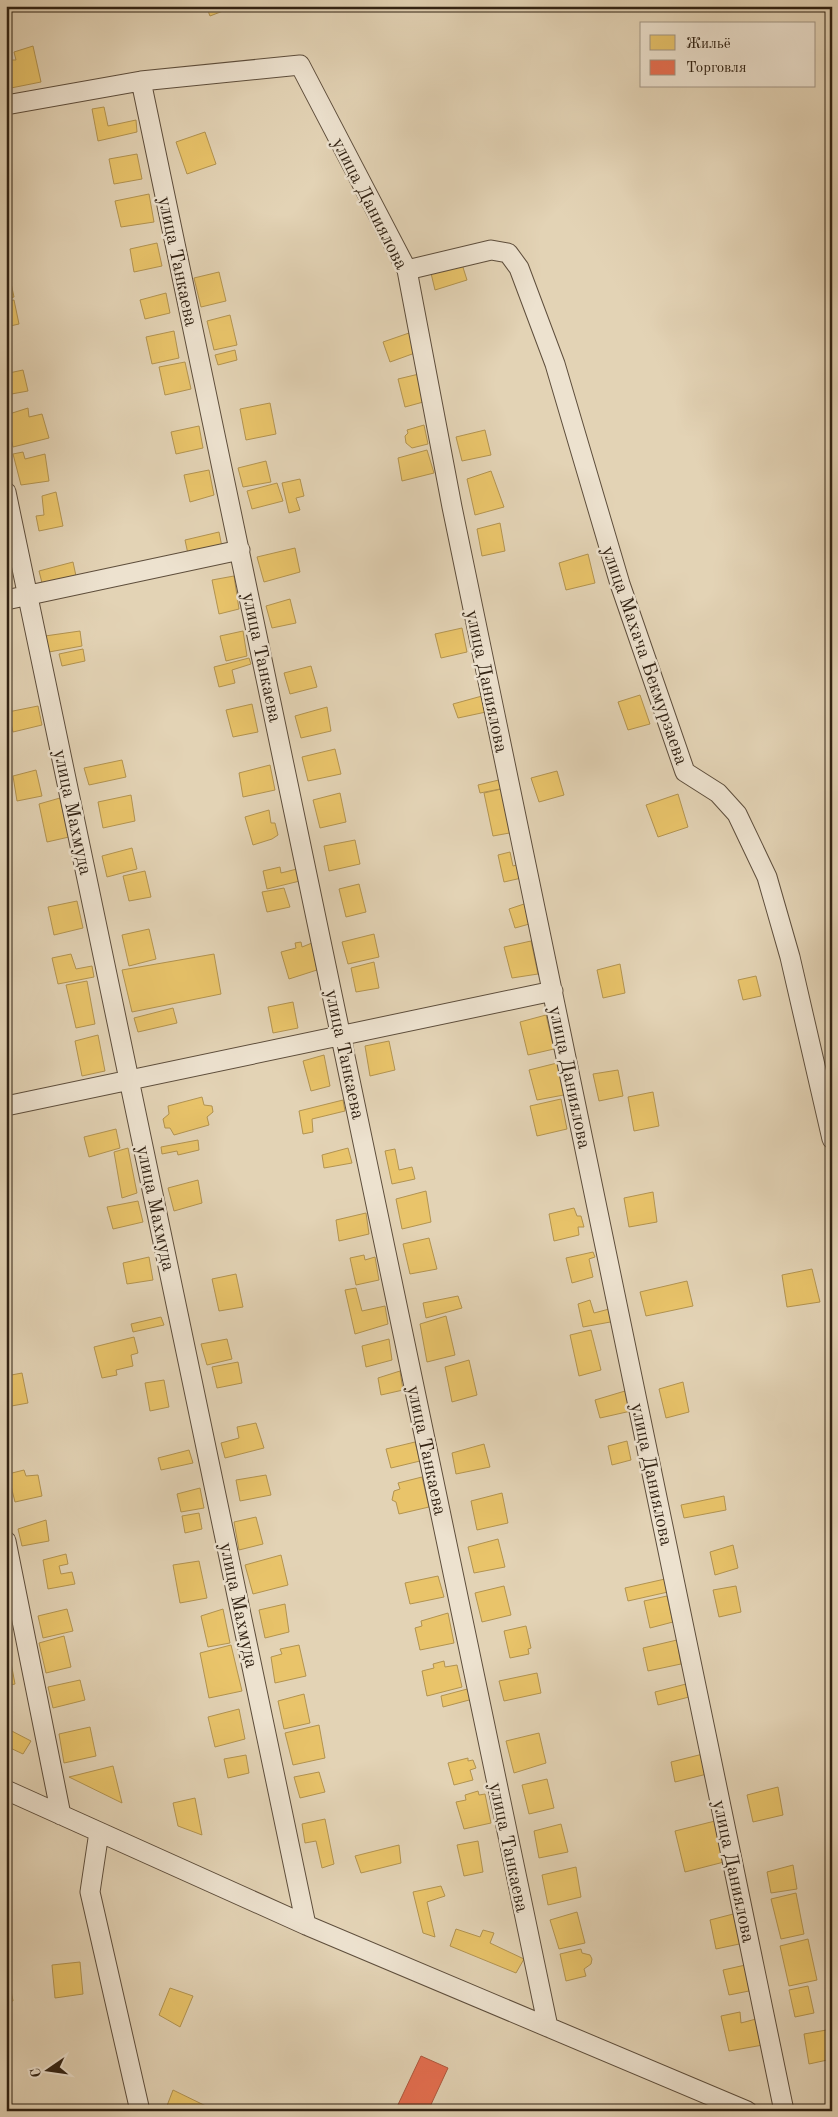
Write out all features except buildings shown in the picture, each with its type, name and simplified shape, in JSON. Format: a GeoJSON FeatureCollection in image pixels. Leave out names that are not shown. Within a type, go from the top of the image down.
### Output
{"type":"FeatureCollection","features":[{"type":"Feature","properties":{"kind":"street","name":"улица Даниялова"},"geometry":{"type":"LineString","coordinates":[[142,80],[300,65],[407,270],[452,507],[784,2111]]}},
{"type":"Feature","properties":{"kind":"street"},"geometry":{"type":"LineString","coordinates":[[6,104],[142,80]]}},
{"type":"Feature","properties":{"kind":"street","name":"улица Танкаева"},"geometry":{"type":"LineString","coordinates":[[142,80],[548,2027]]}},
{"type":"Feature","properties":{"kind":"street","name":"улица Махача Бекмурзаева"},"geometry":{"type":"LineString","coordinates":[[407,270],[491,250],[508,253],[519,268],[555,364],[620,584],[685,772],[718,793],[737,814],[767,877],[790,957],[832,1139]]}},
{"type":"Feature","properties":{"kind":"street","name":"улица Махмуда"},"geometry":{"type":"LineString","coordinates":[[6,492],[306,1925]]}},
{"type":"Feature","properties":{"kind":"street"},"geometry":{"type":"LineString","coordinates":[[6,600],[240,550]]}},
{"type":"Feature","properties":{"kind":"street"},"geometry":{"type":"LineString","coordinates":[[6,1106],[553,991]]}},
{"type":"Feature","properties":{"kind":"street"},"geometry":{"type":"LineString","coordinates":[[6,1541],[61,1815]]}},
{"type":"Feature","properties":{"kind":"street"},"geometry":{"type":"LineString","coordinates":[[6,1790],[306,1925],[747,2111]]}},
{"type":"Feature","properties":{"kind":"street"},"geometry":{"type":"LineString","coordinates":[[99,1832],[90,1892],[140,2111]]}}]}
